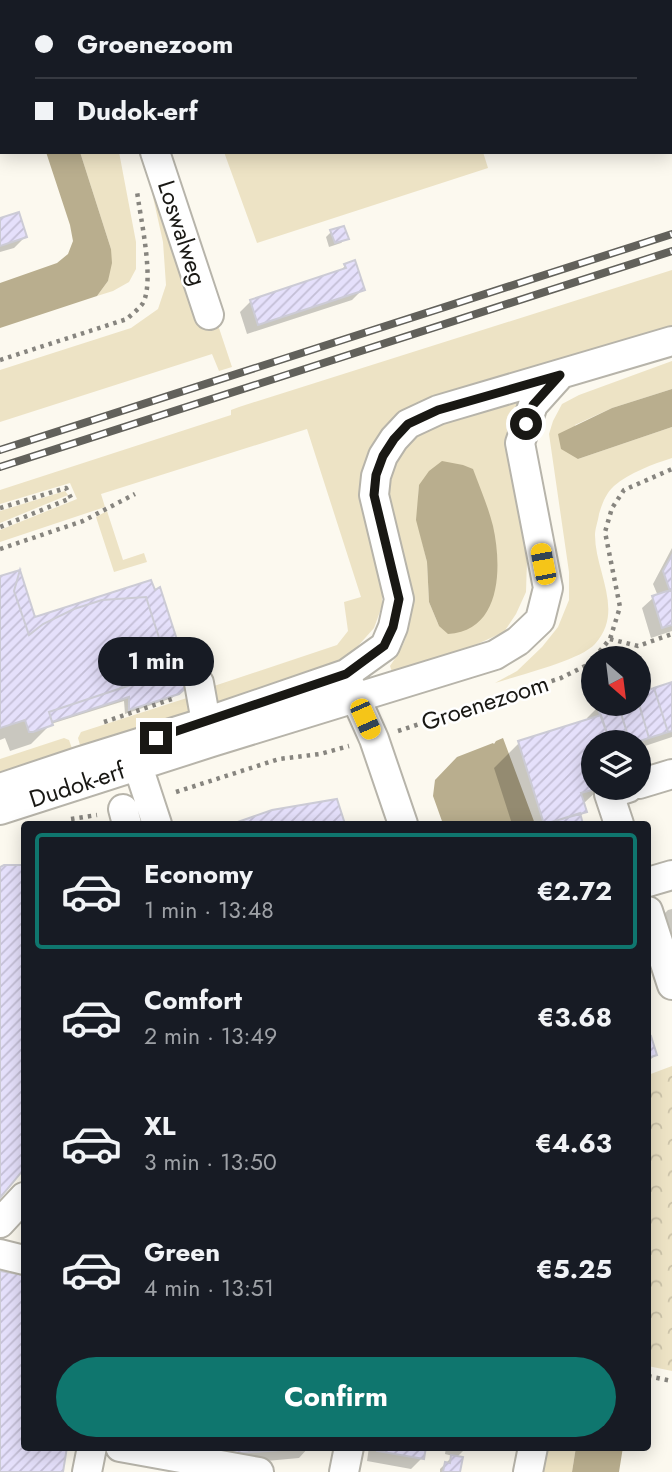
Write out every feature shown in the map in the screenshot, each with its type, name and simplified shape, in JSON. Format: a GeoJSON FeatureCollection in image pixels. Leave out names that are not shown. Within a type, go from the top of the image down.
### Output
{"type":"FeatureCollection","features":[{"type":"Feature","properties":{"kind":"street","name":"Loswalweg"},"geometry":{"type":"LineString","coordinates":[[156,154],[209,315]]}},
{"type":"Feature","properties":{"kind":"street"},"geometry":{"type":"LineString","coordinates":[[402,821],[374,739],[351,686],[384,646],[393,627],[399,599],[374,495],[376,475],[383,456],[408,424],[438,410],[672,341]]}},
{"type":"Feature","properties":{"kind":"street","name":"Groenezoom"},"geometry":{"type":"LineString","coordinates":[[351,686],[495,655],[518,641],[540,620],[548,588],[520,443],[533,405],[560,375]]}},
{"type":"Feature","properties":{"kind":"street"},"geometry":{"type":"LineString","coordinates":[[199,683],[206,722]]}},
{"type":"Feature","properties":{"kind":"street","name":"Dudok-erf"},"geometry":{"type":"LineString","coordinates":[[0,810],[206,722],[351,686]]}},
{"type":"Feature","properties":{"kind":"street","name":"Dudok-erf"},"geometry":{"type":"LineString","coordinates":[[0,788],[134,755],[351,686]]}},
{"type":"Feature","properties":{"kind":"street"},"geometry":{"type":"LineString","coordinates":[[134,755],[154,812]]}},
{"type":"Feature","properties":{"kind":"street"},"geometry":{"type":"LineString","coordinates":[[651,780],[672,774]]}},
{"type":"Feature","properties":{"kind":"street"},"geometry":{"type":"LineString","coordinates":[[611,800],[618,821]]}},
{"type":"Feature","properties":{"kind":"street"},"geometry":{"type":"LineString","coordinates":[[651,881],[672,875]]}},
{"type":"Feature","properties":{"kind":"street"},"geometry":{"type":"LineString","coordinates":[[651,920],[672,985]]}},
{"type":"Feature","properties":{"kind":"street"},"geometry":{"type":"LineString","coordinates":[[0,1223],[21,1200]]}},
{"type":"Feature","properties":{"kind":"street"},"geometry":{"type":"LineString","coordinates":[[0,1254],[21,1259]]}},
{"type":"Feature","properties":{"kind":"street"},"geometry":{"type":"LineString","coordinates":[[87,1472],[91,1451]]}},
{"type":"Feature","properties":{"kind":"street"},"geometry":{"type":"LineString","coordinates":[[142,1451],[259,1472]]}},
{"type":"Feature","properties":{"kind":"street"},"geometry":{"type":"LineString","coordinates":[[344,1472],[348,1451]]}},
{"type":"Feature","properties":{"kind":"street"},"geometry":{"type":"LineString","coordinates":[[528,1472],[532,1451]]}},
{"type":"Feature","properties":{"kind":"path"},"geometry":{"type":"LineString","coordinates":[[0,360],[127,319],[142,303],[148,285],[136,191]]}},
{"type":"Feature","properties":{"kind":"path","name":"Groenezoom"},"geometry":{"type":"LineString","coordinates":[[604,646],[610,639],[620,607],[605,532],[612,508],[624,490],[672,469]]}},
{"type":"Feature","properties":{"kind":"path"},"geometry":{"type":"LineString","coordinates":[[0,508],[66,488],[71,498],[0,527]]}},
{"type":"Feature","properties":{"kind":"path"},"geometry":{"type":"LineString","coordinates":[[0,549],[83,521],[135,494]]}},
{"type":"Feature","properties":{"kind":"path"},"geometry":{"type":"LineString","coordinates":[[610,639],[638,646],[672,634]]}},
{"type":"Feature","properties":{"kind":"path","name":"Groenezoom"},"geometry":{"type":"LineString","coordinates":[[374,739],[561,678],[581,668]]}},
{"type":"Feature","properties":{"kind":"path","name":"Dudok-erf"},"geometry":{"type":"LineString","coordinates":[[154,812],[279,759],[320,754],[374,739]]}},
{"type":"Feature","properties":{"kind":"path","name":"Dudok-erf"},"geometry":{"type":"LineString","coordinates":[[66,819],[99,815],[125,817]]}},
{"type":"Feature","properties":{"kind":"path"},"geometry":{"type":"LineString","coordinates":[[651,1377],[672,1381]]}},
{"type":"Feature","properties":{"kind":"green space"},"geometry":{"type":"Polygon","coordinates":[[[81,154],[119,154],[136,242],[136,269],[129,282],[97,296],[108,281],[111,249],[81,154]]]}},
{"type":"Feature","properties":{"kind":"green space"},"geometry":{"type":"Polygon","coordinates":[[[143,154],[215,316],[232,367],[219,371],[212,354],[0,422],[0,370],[131,328],[158,309],[166,285],[163,242],[143,154]]]}},
{"type":"Feature","properties":{"kind":"green space"},"geometry":{"type":"Polygon","coordinates":[[[225,154],[484,154],[488,168],[257,243],[225,154]]]}},
{"type":"Feature","properties":{"kind":"green space"},"geometry":{"type":"Polygon","coordinates":[[[672,270],[672,327],[490,385],[365,468],[359,498],[382,582],[382,606],[374,628],[350,655],[308,678],[215,705],[212,689],[214,686],[337,645],[348,631],[344,602],[361,597],[307,429],[101,494],[105,507],[0,542],[0,530],[77,499],[70,483],[0,504],[0,490],[231,415],[231,410],[239,407],[672,270]]]}},
{"type":"Feature","properties":{"kind":"green space"},"geometry":{"type":"Polygon","coordinates":[[[672,361],[672,389],[612,408],[575,425],[578,459],[672,427],[672,458],[620,481],[609,492],[600,510],[595,535],[596,549],[606,591],[608,618],[604,631],[595,644],[581,646],[581,653],[548,667],[495,683],[517,671],[542,647],[558,627],[569,600],[569,572],[549,434],[562,404],[579,395],[672,361]]]}},
{"type":"Feature","properties":{"kind":"green space"},"geometry":{"type":"Polygon","coordinates":[[[527,394],[523,509],[527,560],[526,592],[504,632],[393,675],[390,666],[403,644],[408,620],[388,508],[389,488],[402,452],[422,432],[456,416],[527,394]],[[419,485],[417,520],[427,562],[429,602],[439,626],[419,485]]]}},
{"type":"Feature","properties":{"kind":"green space"},"geometry":{"type":"Polygon","coordinates":[[[65,491],[68,495],[0,523],[0,511],[65,491]]]}},
{"type":"Feature","properties":{"kind":"green space"},"geometry":{"type":"Polygon","coordinates":[[[107,511],[123,560],[144,553],[147,562],[114,572],[96,517],[107,511]]]}},
{"type":"Feature","properties":{"kind":"green space"},"geometry":{"type":"Polygon","coordinates":[[[190,697],[194,708],[186,718],[82,752],[78,738],[81,732],[190,697]]]}},
{"type":"Feature","properties":{"kind":"green space"},"geometry":{"type":"Polygon","coordinates":[[[64,738],[69,740],[74,754],[0,779],[0,759],[64,738]]]}},
{"type":"Feature","properties":{"kind":"green space"},"geometry":{"type":"Polygon","coordinates":[[[672,1066],[672,1371],[651,1367],[651,1074],[672,1066]]]}},
{"type":"Feature","properties":{"kind":"green space"},"geometry":{"type":"Polygon","coordinates":[[[542,1451],[575,1451],[572,1472],[539,1472],[542,1451]]]}},
{"type":"Feature","properties":{"kind":"shaded area"},"geometry":{"type":"Polygon","coordinates":[[[47,154],[81,154],[111,249],[112,263],[108,281],[97,296],[0,328],[0,283],[57,263],[68,254],[73,241],[47,154]]]}},
{"type":"Feature","properties":{"kind":"shaded area"},"geometry":{"type":"Polygon","coordinates":[[[672,389],[672,427],[578,459],[561,449],[558,434],[612,408],[672,389]]]}},
{"type":"Feature","properties":{"kind":"shaded area"},"geometry":{"type":"Polygon","coordinates":[[[442,461],[473,469],[493,526],[497,559],[494,594],[488,609],[479,621],[466,630],[448,634],[439,626],[429,602],[427,562],[416,520],[419,485],[429,471],[442,461]]]}},
{"type":"Feature","properties":{"kind":"shaded area"},"geometry":{"type":"Polygon","coordinates":[[[503,738],[534,821],[442,821],[433,796],[435,780],[457,757],[503,738]]]}},
{"type":"Feature","properties":{"kind":"shaded area"},"geometry":{"type":"Polygon","coordinates":[[[575,1451],[622,1451],[619,1472],[572,1472],[575,1451]]]}},
{"type":"Feature","properties":{"kind":"building"},"geometry":{"type":"Polygon","coordinates":[[[19,212],[27,237],[0,246],[0,218],[19,212]]]}},
{"type":"Feature","properties":{"kind":"building"},"geometry":{"type":"Polygon","coordinates":[[[344,226],[349,239],[335,243],[330,230],[344,226]]]}},
{"type":"Feature","properties":{"kind":"building"},"geometry":{"type":"Polygon","coordinates":[[[355,260],[365,290],[258,325],[250,300],[346,268],[344,264],[355,260]]]}},
{"type":"Feature","properties":{"kind":"building"},"geometry":{"type":"Polygon","coordinates":[[[672,555],[672,591],[670,591],[663,571],[672,555]]]}},
{"type":"Feature","properties":{"kind":"building"},"geometry":{"type":"Polygon","coordinates":[[[20,570],[14,591],[29,635],[43,624],[74,609],[102,600],[146,597],[170,672],[49,712],[53,725],[33,732],[29,732],[25,720],[0,728],[0,576],[20,570]]]}},
{"type":"Feature","properties":{"kind":"building"},"geometry":{"type":"Polygon","coordinates":[[[20,570],[35,617],[151,580],[155,590],[160,587],[189,677],[186,688],[179,694],[129,710],[129,697],[52,722],[49,712],[170,672],[146,597],[102,600],[74,609],[43,624],[29,635],[14,591],[20,570]]]}},
{"type":"Feature","properties":{"kind":"building"},"geometry":{"type":"Polygon","coordinates":[[[670,590],[672,625],[662,628],[652,596],[670,590]]]}},
{"type":"Feature","properties":{"kind":"building"},"geometry":{"type":"Polygon","coordinates":[[[672,682],[672,731],[668,732],[654,688],[672,682]]]}},
{"type":"Feature","properties":{"kind":"building"},"geometry":{"type":"Polygon","coordinates":[[[654,688],[668,732],[651,737],[651,730],[647,730],[643,716],[651,716],[651,689],[654,688]]]}},
{"type":"Feature","properties":{"kind":"building"},"geometry":{"type":"Polygon","coordinates":[[[601,716],[622,716],[626,730],[606,730],[601,716]]]}},
{"type":"Feature","properties":{"kind":"building"},"geometry":{"type":"Polygon","coordinates":[[[601,716],[606,730],[581,730],[581,800],[587,812],[555,821],[543,821],[518,741],[601,716]]]}},
{"type":"Feature","properties":{"kind":"building"},"geometry":{"type":"Polygon","coordinates":[[[622,716],[643,716],[647,730],[626,730],[622,716]]]}},
{"type":"Feature","properties":{"kind":"building"},"geometry":{"type":"Polygon","coordinates":[[[337,799],[344,821],[241,821],[272,810],[337,799]]]}},
{"type":"Feature","properties":{"kind":"building"},"geometry":{"type":"Polygon","coordinates":[[[580,813],[582,821],[555,821],[580,813]]]}},
{"type":"Feature","properties":{"kind":"building"},"geometry":{"type":"Polygon","coordinates":[[[21,865],[21,1173],[0,1198],[0,867],[21,865]]]}},
{"type":"Feature","properties":{"kind":"building"},"geometry":{"type":"Polygon","coordinates":[[[651,1036],[657,1055],[651,1057],[651,1036]]]}},
{"type":"Feature","properties":{"kind":"building"},"geometry":{"type":"Polygon","coordinates":[[[0,1271],[21,1274],[21,1451],[66,1451],[63,1472],[0,1472],[0,1271]]]}},
{"type":"Feature","properties":{"kind":"building"},"geometry":{"type":"Polygon","coordinates":[[[227,1451],[266,1451],[239,1453],[227,1451]]]}},
{"type":"Feature","properties":{"kind":"building"},"geometry":{"type":"Polygon","coordinates":[[[377,1451],[425,1451],[424,1459],[377,1451]]]}},
{"type":"Feature","properties":{"kind":"building"},"geometry":{"type":"Polygon","coordinates":[[[451,1455],[463,1457],[460,1472],[443,1472],[445,1462],[450,1463],[451,1455]]]}},
{"type":"Feature","properties":{"kind":"railway"},"geometry":{"type":"LineString","coordinates":[[0,450],[672,234]]}},
{"type":"Feature","properties":{"kind":"railway"},"geometry":{"type":"LineString","coordinates":[[0,467],[672,251]]}},
{"type":"Feature","properties":{"kind":"route"},"geometry":{"type":"LineString","coordinates":[[156,738],[346,674],[384,646],[393,627],[399,599],[374,495],[376,475],[383,456],[408,424],[438,410],[560,375],[533,405],[526,424]]}}]}
